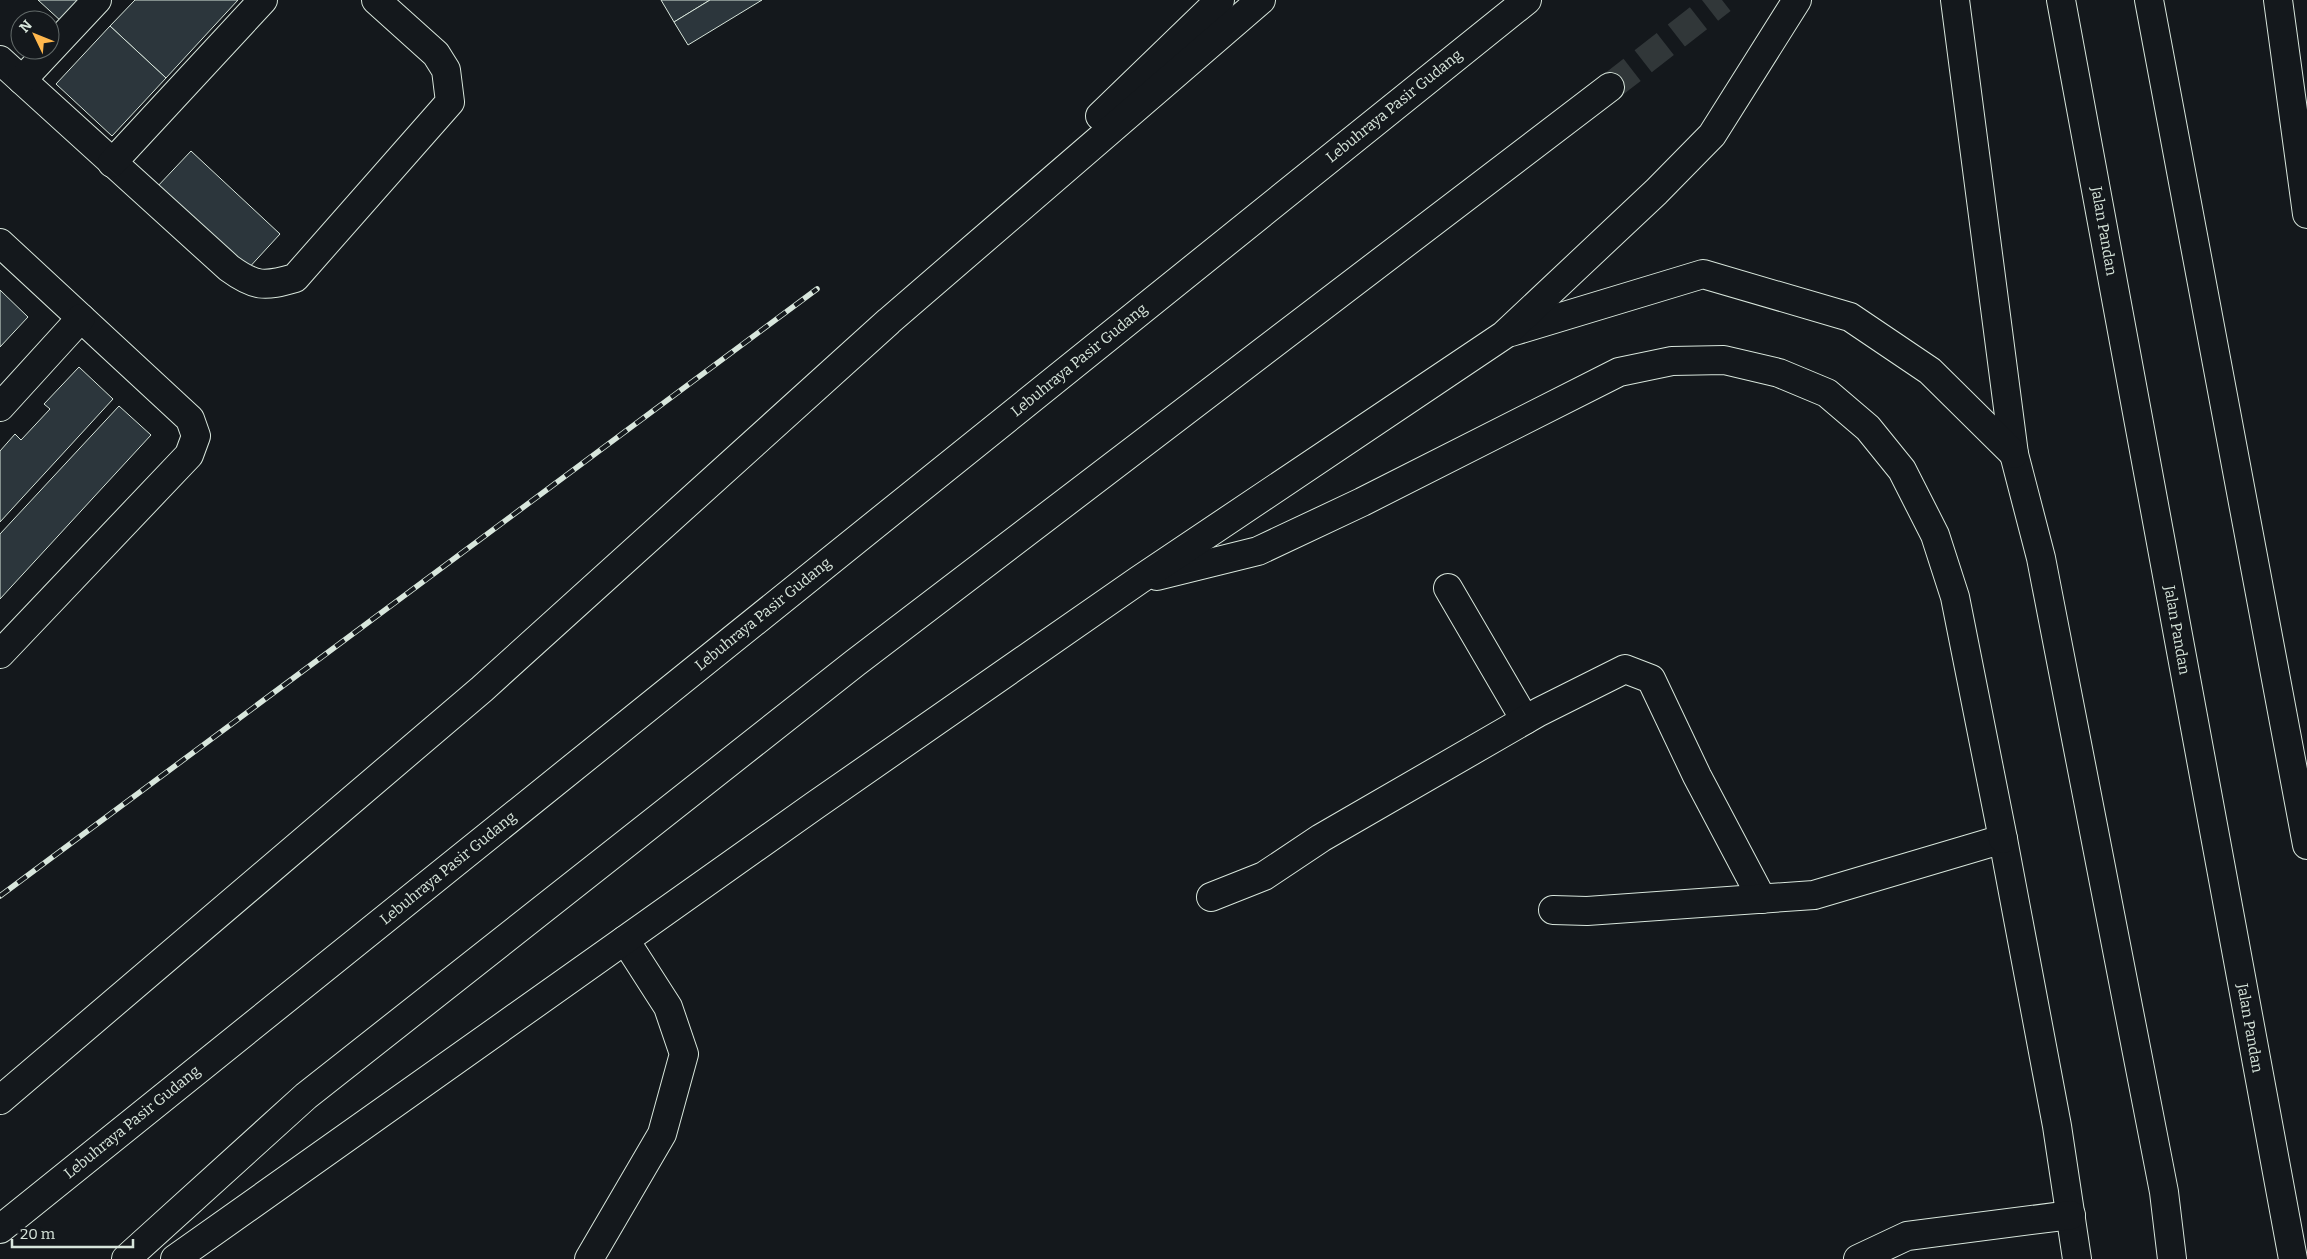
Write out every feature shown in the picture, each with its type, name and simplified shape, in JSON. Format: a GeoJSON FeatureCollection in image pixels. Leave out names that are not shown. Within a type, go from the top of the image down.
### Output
{"type":"FeatureCollection","features":[{"type":"Feature","properties":{"kind":"main road"},"geometry":{"type":"LineString","coordinates":[[22,80],[98,0]]}},
{"type":"Feature","properties":{"kind":"main road"},"geometry":{"type":"LineString","coordinates":[[112,163],[263,0]]}},
{"type":"Feature","properties":{"kind":"main road"},"geometry":{"type":"LineString","coordinates":[[0,60],[229,268],[248,282],[273,284],[294,278],[450,102],[446,70],[436,54],[376,0]]}},
{"type":"Feature","properties":{"kind":"main road"},"geometry":{"type":"LineString","coordinates":[[889,321],[1220,0]]}},
{"type":"Feature","properties":{"kind":"main road"},"geometry":{"type":"LineString","coordinates":[[0,1100],[482,689],[889,321],[1261,0]]}},
{"type":"Feature","properties":{"kind":"main road","name":"Lebuhraya Pasir Gudang"},"geometry":{"type":"LineString","coordinates":[[0,1229],[1527,0]]}},
{"type":"Feature","properties":{"kind":"main road"},"geometry":{"type":"LineString","coordinates":[[175,1259],[814,806],[1139,580],[1504,335],[1656,192],[1712,135],[1798,0]]}},
{"type":"Feature","properties":{"kind":"main road"},"geometry":{"type":"LineString","coordinates":[[1955,0],[2014,454],[2041,558],[2164,1192],[2172,1259]]}},
{"type":"Feature","properties":{"kind":"main road","name":"Jalan Pandan"},"geometry":{"type":"LineString","coordinates":[[2061,0],[2292,1259]]}},
{"type":"Feature","properties":{"kind":"main road"},"geometry":{"type":"LineString","coordinates":[[2149,0],[2307,845]]}},
{"type":"Feature","properties":{"kind":"main road"},"geometry":{"type":"LineString","coordinates":[[2278,0],[2307,214]]}},
{"type":"Feature","properties":{"kind":"main road"},"geometry":{"type":"LineString","coordinates":[[126,1259],[314,1090],[855,662],[1610,87]]}},
{"type":"Feature","properties":{"kind":"main road"},"geometry":{"type":"LineString","coordinates":[[0,243],[190,418],[196,436],[189,455],[0,654]]}},
{"type":"Feature","properties":{"kind":"main road"},"geometry":{"type":"LineString","coordinates":[[1504,335],[1703,274],[1850,317],[1930,371],[2014,454]]}},
{"type":"Feature","properties":{"kind":"main road"},"geometry":{"type":"LineString","coordinates":[[0,408],[81,318]]}},
{"type":"Feature","properties":{"kind":"main road"},"geometry":{"type":"LineString","coordinates":[[1139,580],[1258,551],[1362,502],[1619,372],[1672,361],[1724,360],[1779,373],[1827,393],[1868,428],[1902,470],[1935,535],[1955,597],[2057,1126],[2077,1259]]}},
{"type":"Feature","properties":{"kind":"main road"},"geometry":{"type":"LineString","coordinates":[[1448,588],[1525,720]]}},
{"type":"Feature","properties":{"kind":"main road"},"geometry":{"type":"LineString","coordinates":[[1211,897],[1264,876],[1321,838],[1525,720],[1625,669],[1651,679],[1697,776],[1762,899]]}},
{"type":"Feature","properties":{"kind":"main road"},"geometry":{"type":"LineString","coordinates":[[1553,910],[1587,911],[1814,895],[2003,839]]}},
{"type":"Feature","properties":{"kind":"main road"},"geometry":{"type":"LineString","coordinates":[[589,1259],[662,1134],[684,1054],[668,1007],[625,940]]}},
{"type":"Feature","properties":{"kind":"main road"},"geometry":{"type":"LineString","coordinates":[[1858,1259],[1907,1236],[2070,1215]]}},
{"type":"Feature","properties":{"kind":"building"},"geometry":{"type":"Polygon","coordinates":[[[38,0],[83,0],[62,22],[60,20],[60,10],[49,10],[38,0]]]}},
{"type":"Feature","properties":{"kind":"building"},"geometry":{"type":"Polygon","coordinates":[[[135,0],[238,0],[166,78],[110,26],[135,0]]]}},
{"type":"Feature","properties":{"kind":"building"},"geometry":{"type":"Polygon","coordinates":[[[661,0],[710,0],[674,22],[661,0]]]}},
{"type":"Feature","properties":{"kind":"building"},"geometry":{"type":"Polygon","coordinates":[[[710,0],[762,0],[688,45],[674,22],[710,0]]]}},
{"type":"Feature","properties":{"kind":"building"},"geometry":{"type":"Polygon","coordinates":[[[110,26],[166,78],[112,136],[56,84],[110,26]]]}},
{"type":"Feature","properties":{"kind":"building"},"geometry":{"type":"Polygon","coordinates":[[[191,151],[280,234],[246,271],[156,188],[191,151]]]}},
{"type":"Feature","properties":{"kind":"building"},"geometry":{"type":"Polygon","coordinates":[[[0,290],[28,317],[0,347],[0,290]]]}},
{"type":"Feature","properties":{"kind":"building"},"geometry":{"type":"Polygon","coordinates":[[[79,367],[113,399],[0,522],[0,451],[15,434],[21,440],[50,409],[44,404],[79,367]]]}},
{"type":"Feature","properties":{"kind":"building"},"geometry":{"type":"Polygon","coordinates":[[[119,406],[151,435],[0,599],[0,534],[119,406]]]}},
{"type":"Feature","properties":{"kind":"tunnel"},"geometry":{"type":"LineString","coordinates":[[1610,87],[1722,0]]}},
{"type":"Feature","properties":{"kind":"railway"},"geometry":{"type":"LineString","coordinates":[[0,896],[817,289]]}}]}
